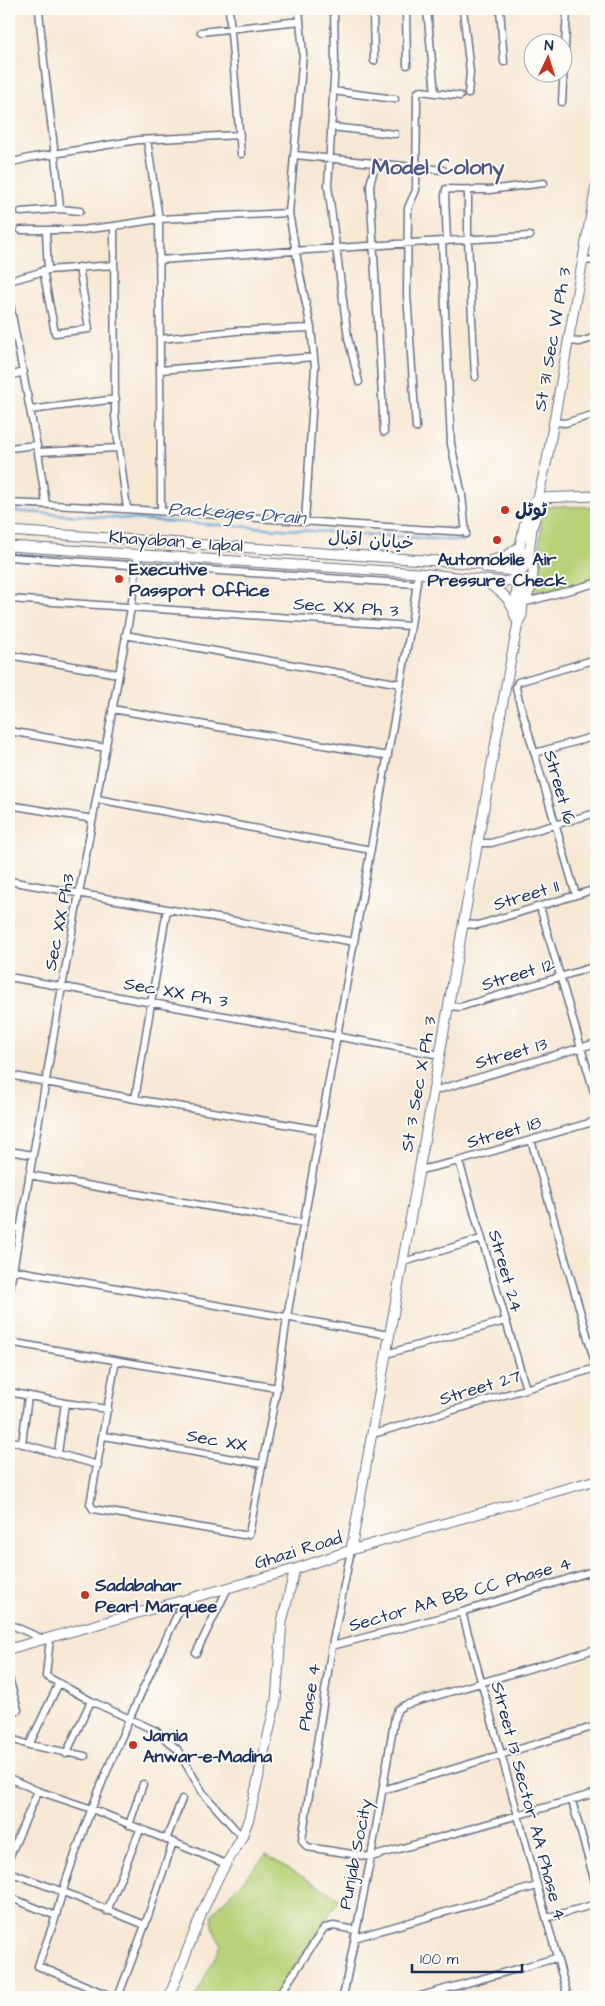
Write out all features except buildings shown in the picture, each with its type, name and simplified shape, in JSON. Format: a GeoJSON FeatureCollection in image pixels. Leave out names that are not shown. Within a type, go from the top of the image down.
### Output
{"type":"FeatureCollection","features":[{"type":"Feature","properties":{"kind":"main road","name":"St 31 Sec W Ph 3"},"geometry":{"type":"LineString","coordinates":[[518,576],[527,565],[529,555],[532,528],[538,509],[538,498],[547,460],[596,185]]}},
{"type":"Feature","properties":{"kind":"main road"},"geometry":{"type":"LineString","coordinates":[[538,498],[596,496]]}},
{"type":"Feature","properties":{"kind":"main road","name":"St 31 Sec W Ph 3"},"geometry":{"type":"LineString","coordinates":[[518,576],[520,546],[528,508],[538,498]]}},
{"type":"Feature","properties":{"kind":"main road","name":"خیابان اقبال"},"geometry":{"type":"LineString","coordinates":[[9,532],[481,564],[486,568],[510,570],[518,576]]}},
{"type":"Feature","properties":{"kind":"main road"},"geometry":{"type":"LineString","coordinates":[[41,548],[43,534]]}},
{"type":"Feature","properties":{"kind":"main road","name":"Khayaban e Iqbal"},"geometry":{"type":"LineString","coordinates":[[9,546],[418,573],[507,582],[518,576]]}},
{"type":"Feature","properties":{"kind":"main road"},"geometry":{"type":"LineString","coordinates":[[481,564],[501,559],[520,546]]}},
{"type":"Feature","properties":{"kind":"main road"},"geometry":{"type":"LineString","coordinates":[[523,602],[529,595],[531,586],[533,562],[529,555]]}},
{"type":"Feature","properties":{"kind":"main road"},"geometry":{"type":"LineString","coordinates":[[514,614],[518,576]]}},
{"type":"Feature","properties":{"kind":"main road","name":"St 3 Sec X Ph 3"},"geometry":{"type":"LineString","coordinates":[[351,1550],[506,685],[518,623],[522,615],[524,584],[518,576]]}},
{"type":"Feature","properties":{"kind":"main road"},"geometry":{"type":"LineString","coordinates":[[481,580],[505,595],[510,601],[518,623]]}},
{"type":"Feature","properties":{"kind":"main road","name":"Ghazi Road"},"geometry":{"type":"LineString","coordinates":[[9,1649],[296,1569],[351,1550],[596,1480]]}},
{"type":"Feature","properties":{"kind":"main road"},"geometry":{"type":"LineString","coordinates":[[169,1997],[202,1910],[242,1837],[249,1818],[276,1701],[282,1622],[296,1569]]}},
{"type":"Feature","properties":{"kind":"street"},"geometry":{"type":"LineString","coordinates":[[39,9],[42,50],[56,153],[60,209]]}},
{"type":"Feature","properties":{"kind":"street"},"geometry":{"type":"LineString","coordinates":[[229,9],[241,154]]}},
{"type":"Feature","properties":{"kind":"street"},"geometry":{"type":"LineString","coordinates":[[299,9],[303,54],[289,213],[311,328],[314,357],[306,522]]}},
{"type":"Feature","properties":{"kind":"street"},"geometry":{"type":"LineString","coordinates":[[334,9],[335,61],[328,186],[348,338],[359,382]]}},
{"type":"Feature","properties":{"kind":"street"},"geometry":{"type":"LineString","coordinates":[[373,9],[374,61]]}},
{"type":"Feature","properties":{"kind":"street"},"geometry":{"type":"LineString","coordinates":[[406,9],[407,65]]}},
{"type":"Feature","properties":{"kind":"street"},"geometry":{"type":"LineString","coordinates":[[427,9],[435,93]]}},
{"type":"Feature","properties":{"kind":"street"},"geometry":{"type":"LineString","coordinates":[[463,9],[470,72],[468,94]]}},
{"type":"Feature","properties":{"kind":"street"},"geometry":{"type":"LineString","coordinates":[[500,9],[504,62]]}},
{"type":"Feature","properties":{"kind":"street"},"geometry":{"type":"LineString","coordinates":[[562,102],[567,9]]}},
{"type":"Feature","properties":{"kind":"street"},"geometry":{"type":"LineString","coordinates":[[200,32],[300,21]]}},
{"type":"Feature","properties":{"kind":"street"},"geometry":{"type":"LineString","coordinates":[[333,91],[395,99]]}},
{"type":"Feature","properties":{"kind":"street"},"geometry":{"type":"LineString","coordinates":[[416,428],[407,294],[408,208],[416,190],[417,95],[421,91],[460,96]]}},
{"type":"Feature","properties":{"kind":"street"},"geometry":{"type":"LineString","coordinates":[[331,127],[394,134]]}},
{"type":"Feature","properties":{"kind":"street"},"geometry":{"type":"LineString","coordinates":[[9,164],[56,153],[147,140],[240,135]]}},
{"type":"Feature","properties":{"kind":"street"},"geometry":{"type":"LineString","coordinates":[[147,140],[159,219],[161,511]]}},
{"type":"Feature","properties":{"kind":"street"},"geometry":{"type":"LineString","coordinates":[[294,156],[443,170]]}},
{"type":"Feature","properties":{"kind":"street"},"geometry":{"type":"LineString","coordinates":[[375,165],[370,185],[384,432]]}},
{"type":"Feature","properties":{"kind":"street"},"geometry":{"type":"LineString","coordinates":[[9,502],[466,533],[462,495],[451,444],[444,241],[446,189],[490,190],[544,183]]}},
{"type":"Feature","properties":{"kind":"street"},"geometry":{"type":"LineString","coordinates":[[468,189],[468,240],[475,377]]}},
{"type":"Feature","properties":{"kind":"street"},"geometry":{"type":"LineString","coordinates":[[21,212],[60,209],[80,211]]}},
{"type":"Feature","properties":{"kind":"street"},"geometry":{"type":"LineString","coordinates":[[21,230],[81,230],[159,219],[289,213]]}},
{"type":"Feature","properties":{"kind":"street"},"geometry":{"type":"LineString","coordinates":[[114,226],[115,416],[127,509]]}},
{"type":"Feature","properties":{"kind":"street"},"geometry":{"type":"LineString","coordinates":[[46,231],[46,270],[54,333],[89,329],[79,267]]}},
{"type":"Feature","properties":{"kind":"street"},"geometry":{"type":"LineString","coordinates":[[159,260],[530,236]]}},
{"type":"Feature","properties":{"kind":"street"},"geometry":{"type":"LineString","coordinates":[[582,261],[596,260]]}},
{"type":"Feature","properties":{"kind":"street"},"geometry":{"type":"LineString","coordinates":[[9,281],[46,270],[114,265]]}},
{"type":"Feature","properties":{"kind":"street"},"geometry":{"type":"LineString","coordinates":[[9,299],[24,372],[46,504]]}},
{"type":"Feature","properties":{"kind":"street"},"geometry":{"type":"LineString","coordinates":[[160,339],[236,331],[311,328]]}},
{"type":"Feature","properties":{"kind":"street"},"geometry":{"type":"LineString","coordinates":[[568,340],[580,342],[596,337]]}},
{"type":"Feature","properties":{"kind":"street"},"geometry":{"type":"LineString","coordinates":[[160,370],[314,357]]}},
{"type":"Feature","properties":{"kind":"street"},"geometry":{"type":"LineString","coordinates":[[9,376],[24,372]]}},
{"type":"Feature","properties":{"kind":"street"},"geometry":{"type":"LineString","coordinates":[[30,410],[116,399]]}},
{"type":"Feature","properties":{"kind":"street"},"geometry":{"type":"LineString","coordinates":[[554,422],[565,423],[596,414]]}},
{"type":"Feature","properties":{"kind":"street"},"geometry":{"type":"LineString","coordinates":[[9,448],[36,445]]}},
{"type":"Feature","properties":{"kind":"street"},"geometry":{"type":"LineString","coordinates":[[38,452],[118,448]]}},
{"type":"Feature","properties":{"kind":"street","name":"Sec XX Ph3"},"geometry":{"type":"LineString","coordinates":[[9,1294],[62,987],[131,608],[138,554]]}},
{"type":"Feature","properties":{"kind":"street"},"geometry":{"type":"LineString","coordinates":[[9,557],[417,584]]}},
{"type":"Feature","properties":{"kind":"street","name":"Sec XX Ph 3"},"geometry":{"type":"LineString","coordinates":[[262,1464],[277,1388],[303,1223],[411,626],[418,573]]}},
{"type":"Feature","properties":{"kind":"street"},"geometry":{"type":"LineString","coordinates":[[523,602],[596,582]]}},
{"type":"Feature","properties":{"kind":"street","name":"Sec XX Ph 3"},"geometry":{"type":"LineString","coordinates":[[9,599],[411,626]]}},
{"type":"Feature","properties":{"kind":"street"},"geometry":{"type":"LineString","coordinates":[[125,635],[400,684]]}},
{"type":"Feature","properties":{"kind":"street"},"geometry":{"type":"LineString","coordinates":[[9,655],[118,674]]}},
{"type":"Feature","properties":{"kind":"street"},"geometry":{"type":"LineString","coordinates":[[506,685],[516,686],[518,682],[596,659]]}},
{"type":"Feature","properties":{"kind":"street","name":"Street 16"},"geometry":{"type":"LineString","coordinates":[[516,686],[576,895]]}},
{"type":"Feature","properties":{"kind":"street"},"geometry":{"type":"LineString","coordinates":[[112,708],[388,756]]}},
{"type":"Feature","properties":{"kind":"street"},"geometry":{"type":"LineString","coordinates":[[9,731],[106,748]]}},
{"type":"Feature","properties":{"kind":"street"},"geometry":{"type":"LineString","coordinates":[[535,753],[596,736]]}},
{"type":"Feature","properties":{"kind":"street"},"geometry":{"type":"LineString","coordinates":[[97,799],[370,850]]}},
{"type":"Feature","properties":{"kind":"street"},"geometry":{"type":"LineString","coordinates":[[9,805],[93,819]]}},
{"type":"Feature","properties":{"kind":"street"},"geometry":{"type":"LineString","coordinates":[[478,843],[491,843],[596,813]]}},
{"type":"Feature","properties":{"kind":"street"},"geometry":{"type":"LineString","coordinates":[[9,880],[354,942]]}},
{"type":"Feature","properties":{"kind":"street","name":"Street 11"},"geometry":{"type":"LineString","coordinates":[[463,924],[478,925],[596,890]]}},
{"type":"Feature","properties":{"kind":"street"},"geometry":{"type":"LineString","coordinates":[[540,907],[596,1099]]}},
{"type":"Feature","properties":{"kind":"street"},"geometry":{"type":"LineString","coordinates":[[135,1099],[166,909]]}},
{"type":"Feature","properties":{"kind":"street","name":"Street 12"},"geometry":{"type":"LineString","coordinates":[[448,1006],[460,1007],[596,966]]}},
{"type":"Feature","properties":{"kind":"street","name":"Sec XX Ph 3"},"geometry":{"type":"LineString","coordinates":[[9,976],[440,1055]]}},
{"type":"Feature","properties":{"kind":"street","name":"Street 13"},"geometry":{"type":"LineString","coordinates":[[434,1091],[596,1043]]}},
{"type":"Feature","properties":{"kind":"street"},"geometry":{"type":"LineString","coordinates":[[9,1075],[135,1099],[320,1130]]}},
{"type":"Feature","properties":{"kind":"street","name":"Street 18"},"geometry":{"type":"LineString","coordinates":[[420,1170],[459,1161],[596,1121]]}},
{"type":"Feature","properties":{"kind":"street"},"geometry":{"type":"LineString","coordinates":[[531,1140],[596,1367]]}},
{"type":"Feature","properties":{"kind":"street"},"geometry":{"type":"LineString","coordinates":[[9,1151],[33,1155]]}},
{"type":"Feature","properties":{"kind":"street","name":"Street 24"},"geometry":{"type":"LineString","coordinates":[[459,1161],[526,1389]]}},
{"type":"Feature","properties":{"kind":"street"},"geometry":{"type":"LineString","coordinates":[[29,1175],[303,1223]]}},
{"type":"Feature","properties":{"kind":"street"},"geometry":{"type":"LineString","coordinates":[[9,1227],[20,1229]]}},
{"type":"Feature","properties":{"kind":"street"},"geometry":{"type":"LineString","coordinates":[[403,1262],[481,1239]]}},
{"type":"Feature","properties":{"kind":"street"},"geometry":{"type":"LineString","coordinates":[[13,1270],[389,1335]]}},
{"type":"Feature","properties":{"kind":"street"},"geometry":{"type":"LineString","coordinates":[[386,1354],[505,1321]]}},
{"type":"Feature","properties":{"kind":"street"},"geometry":{"type":"LineString","coordinates":[[9,1342],[277,1388]]}},
{"type":"Feature","properties":{"kind":"street"},"geometry":{"type":"LineString","coordinates":[[104,1436],[116,1360]]}},
{"type":"Feature","properties":{"kind":"street","name":"Street 27"},"geometry":{"type":"LineString","coordinates":[[373,1434],[596,1367]]}},
{"type":"Feature","properties":{"kind":"street"},"geometry":{"type":"LineString","coordinates":[[9,1392],[65,1404],[108,1409]]}},
{"type":"Feature","properties":{"kind":"street"},"geometry":{"type":"LineString","coordinates":[[22,1444],[28,1396]]}},
{"type":"Feature","properties":{"kind":"street"},"geometry":{"type":"LineString","coordinates":[[58,1454],[65,1404]]}},
{"type":"Feature","properties":{"kind":"street","name":"Sec XX"},"geometry":{"type":"LineString","coordinates":[[104,1436],[262,1464],[249,1534],[243,1535],[93,1509],[90,1504],[104,1436]]}},
{"type":"Feature","properties":{"kind":"street"},"geometry":{"type":"LineString","coordinates":[[9,1440],[98,1465]]}},
{"type":"Feature","properties":{"kind":"street","name":"Phase 4"},"geometry":{"type":"LineString","coordinates":[[351,1550],[332,1646],[302,1840],[307,1847],[371,1857]]}},
{"type":"Feature","properties":{"kind":"street","name":"Sector AA BB CC Phase 4"},"geometry":{"type":"LineString","coordinates":[[332,1646],[462,1612],[596,1570]]}},
{"type":"Feature","properties":{"kind":"street"},"geometry":{"type":"LineString","coordinates":[[196,1652],[228,1588]]}},
{"type":"Feature","properties":{"kind":"street"},"geometry":{"type":"LineString","coordinates":[[113,1997],[38,1966],[56,1916],[62,1891],[92,1809],[128,1719],[184,1600]]}},
{"type":"Feature","properties":{"kind":"street","name":"Street 13 Sector AA Phase 4"},"geometry":{"type":"LineString","coordinates":[[462,1612],[568,1997]]}},
{"type":"Feature","properties":{"kind":"street"},"geometry":{"type":"LineString","coordinates":[[9,1624],[46,1638],[46,1676],[91,1701],[156,1731],[177,1748],[204,1793],[242,1837]]}},
{"type":"Feature","properties":{"kind":"street"},"geometry":{"type":"LineString","coordinates":[[482,1683],[596,1648]]}},
{"type":"Feature","properties":{"kind":"street"},"geometry":{"type":"LineString","coordinates":[[9,1678],[18,1710]]}},
{"type":"Feature","properties":{"kind":"street"},"geometry":{"type":"LineString","coordinates":[[29,1745],[58,1683]]}},
{"type":"Feature","properties":{"kind":"street","name":"Punjab Socity"},"geometry":{"type":"LineString","coordinates":[[344,1997],[355,1930],[371,1857],[395,1716],[398,1709],[405,1705],[482,1683]]}},
{"type":"Feature","properties":{"kind":"street"},"geometry":{"type":"LineString","coordinates":[[66,1754],[91,1701]]}},
{"type":"Feature","properties":{"kind":"street"},"geometry":{"type":"LineString","coordinates":[[383,1790],[596,1726]]}},
{"type":"Feature","properties":{"kind":"street"},"geometry":{"type":"LineString","coordinates":[[9,1738],[66,1754],[86,1756]]}},
{"type":"Feature","properties":{"kind":"street"},"geometry":{"type":"LineString","coordinates":[[9,1778],[38,1791],[92,1809],[226,1864]]}},
{"type":"Feature","properties":{"kind":"street"},"geometry":{"type":"LineString","coordinates":[[129,1825],[144,1784]]}},
{"type":"Feature","properties":{"kind":"street"},"geometry":{"type":"LineString","coordinates":[[9,1858],[38,1791]]}},
{"type":"Feature","properties":{"kind":"street"},"geometry":{"type":"LineString","coordinates":[[371,1857],[596,1793]]}},
{"type":"Feature","properties":{"kind":"street"},"geometry":{"type":"LineString","coordinates":[[118,1997],[145,1926],[182,1799]]}},
{"type":"Feature","properties":{"kind":"street"},"geometry":{"type":"LineString","coordinates":[[572,1800],[596,1886]]}},
{"type":"Feature","properties":{"kind":"street"},"geometry":{"type":"LineString","coordinates":[[107,1911],[140,1830]]}},
{"type":"Feature","properties":{"kind":"street"},"geometry":{"type":"LineString","coordinates":[[9,1872],[62,1891],[145,1926]]}},
{"type":"Feature","properties":{"kind":"street"},"geometry":{"type":"LineString","coordinates":[[354,1938],[537,1886]]}},
{"type":"Feature","properties":{"kind":"street"},"geometry":{"type":"LineString","coordinates":[[9,1897],[56,1916]]}},
{"type":"Feature","properties":{"kind":"street"},"geometry":{"type":"LineString","coordinates":[[546,1918],[596,1904]]}},
{"type":"Feature","properties":{"kind":"street"},"geometry":{"type":"LineString","coordinates":[[278,1997],[324,1928],[334,1926],[355,1930]]}},
{"type":"Feature","properties":{"kind":"street"},"geometry":{"type":"LineString","coordinates":[[417,1997],[556,1958]]}},
{"type":"Feature","properties":{"kind":"green space"},"geometry":{"type":"Polygon","coordinates":[[[553,506],[596,507],[596,578],[539,596],[536,593],[536,589],[542,514],[545,508],[553,506]]]}},
{"type":"Feature","properties":{"kind":"green space"},"geometry":{"type":"Polygon","coordinates":[[[266,1855],[340,1899],[274,1997],[195,1997],[221,1945],[213,1929],[212,1914],[266,1855]]]}},
{"type":"Feature","properties":{"kind":"waterway","name":"Packeges Drain"},"geometry":{"type":"LineString","coordinates":[[9,511],[463,541]]}},
{"type":"Feature","properties":{"kind":"place","name":"ٹوٹل"},"geometry":{"type":"Point","coordinates":[505,510]}},
{"type":"Feature","properties":{"kind":"place","name":"Automobile Air Pressure Check"},"geometry":{"type":"Point","coordinates":[497,540]}},
{"type":"Feature","properties":{"kind":"place","name":"Executive Passport Office"},"geometry":{"type":"Point","coordinates":[119,579]}},
{"type":"Feature","properties":{"kind":"place","name":"Sadabahar Pearl Marquee"},"geometry":{"type":"Point","coordinates":[85,1595]}},
{"type":"Feature","properties":{"kind":"place","name":"Jamia Anwar-e-Madina"},"geometry":{"type":"Point","coordinates":[133,1745]}},
{"type":"Feature","properties":{"kind":"district","name":"Model Colony"},"geometry":{"type":"Point","coordinates":[438,166]}}]}
